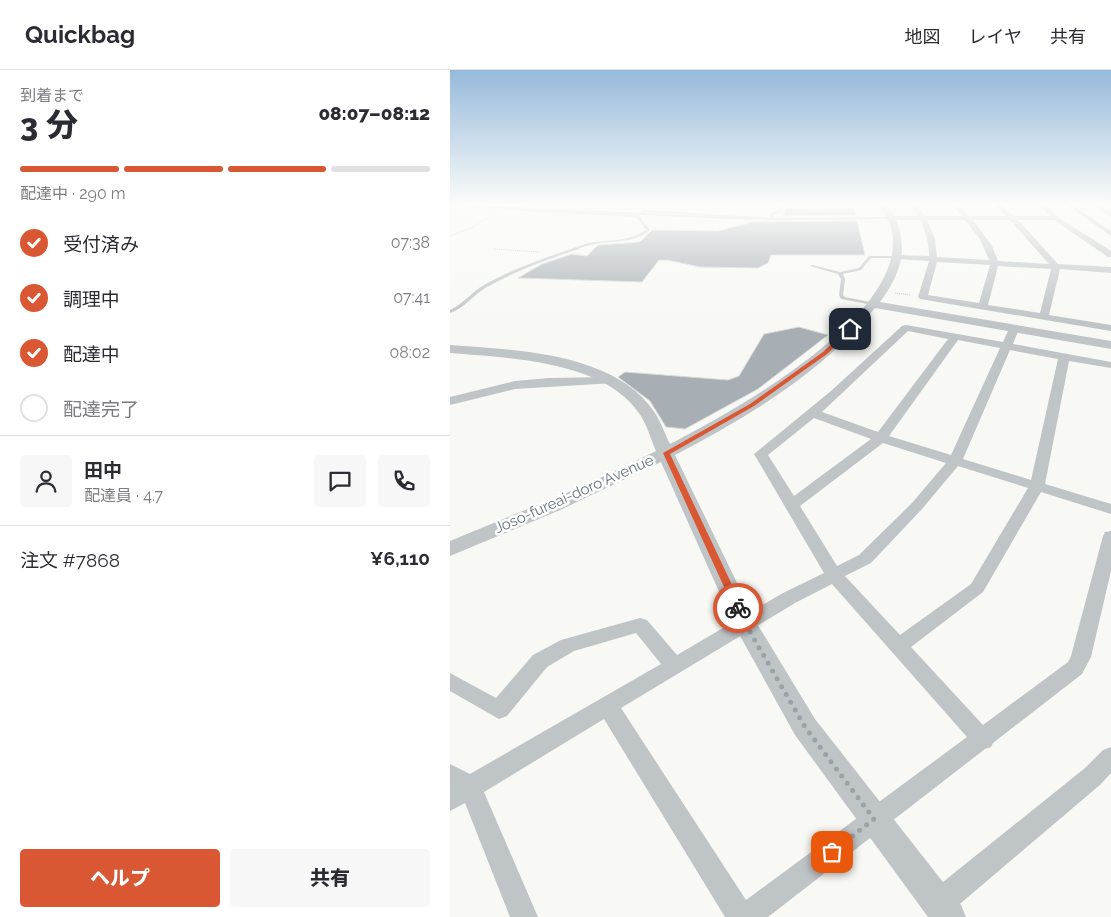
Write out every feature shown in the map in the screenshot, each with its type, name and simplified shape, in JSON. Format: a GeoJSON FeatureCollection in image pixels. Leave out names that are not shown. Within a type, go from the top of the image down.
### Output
{"type":"FeatureCollection","features":[{"type":"Feature","properties":{"kind":"street","name":"Joso-fureai-doro Avenue"},"geometry":{"type":"LineString","coordinates":[[450,549],[666,453],[752,405],[825,353],[873,304],[883,291],[896,257],[897,245]]}},
{"type":"Feature","properties":{"kind":"street"},"geometry":{"type":"LineString","coordinates":[[932,245],[934,259],[929,283],[923,297],[1111,328]]}},
{"type":"Feature","properties":{"kind":"street"},"geometry":{"type":"LineString","coordinates":[[983,308],[995,263],[987,245]]}},
{"type":"Feature","properties":{"kind":"street"},"geometry":{"type":"LineString","coordinates":[[1036,245],[1056,267]]}},
{"type":"Feature","properties":{"kind":"street"},"geometry":{"type":"LineString","coordinates":[[1095,245],[1111,255]]}},
{"type":"Feature","properties":{"kind":"street"},"geometry":{"type":"LineString","coordinates":[[896,257],[1111,270]]}},
{"type":"Feature","properties":{"kind":"street"},"geometry":{"type":"LineString","coordinates":[[1044,317],[1056,267]]}},
{"type":"Feature","properties":{"kind":"street"},"geometry":{"type":"LineString","coordinates":[[873,304],[1111,345]]}},
{"type":"Feature","properties":{"kind":"street"},"geometry":{"type":"LineString","coordinates":[[983,740],[834,575],[761,454],[813,413],[871,363],[906,328],[1111,365]]}},
{"type":"Feature","properties":{"kind":"street"},"geometry":{"type":"LineString","coordinates":[[524,917],[457,787],[608,706],[789,598],[864,559],[917,506],[955,461],[1014,329]]}},
{"type":"Feature","properties":{"kind":"street"},"geometry":{"type":"LineString","coordinates":[[792,505],[881,438],[956,337]]}},
{"type":"Feature","properties":{"kind":"street"},"geometry":{"type":"LineString","coordinates":[[450,349],[546,360],[589,371],[610,381],[632,396],[643,407],[746,625],[805,727],[943,911],[1093,776],[1111,757]]}},
{"type":"Feature","properties":{"kind":"street"},"geometry":{"type":"LineString","coordinates":[[899,646],[977,588],[1036,486],[1064,357]]}},
{"type":"Feature","properties":{"kind":"street"},"geometry":{"type":"LineString","coordinates":[[450,401],[515,385],[549,382],[610,381]]}},
{"type":"Feature","properties":{"kind":"street"},"geometry":{"type":"LineString","coordinates":[[813,413],[881,438],[1111,509]]}},
{"type":"Feature","properties":{"kind":"street"},"geometry":{"type":"LineString","coordinates":[[746,917],[874,819],[983,740],[1075,668],[1081,657],[1111,536]]}},
{"type":"Feature","properties":{"kind":"street"},"geometry":{"type":"LineString","coordinates":[[450,681],[499,710],[540,661],[568,645],[640,625],[675,666]]}},
{"type":"Feature","properties":{"kind":"street"},"geometry":{"type":"LineString","coordinates":[[608,706],[741,917]]}},
{"type":"Feature","properties":{"kind":"lane"},"geometry":{"type":"LineString","coordinates":[[450,312],[462,305],[485,286],[587,245]]}},
{"type":"Feature","properties":{"kind":"lane"},"geometry":{"type":"LineString","coordinates":[[812,266],[840,272],[860,269],[870,257],[896,257]]}},
{"type":"Feature","properties":{"kind":"lane"},"geometry":{"type":"LineString","coordinates":[[840,272],[843,279],[841,295],[843,298],[873,304]]}},
{"type":"Feature","properties":{"kind":"path"},"geometry":{"type":"LineString","coordinates":[[493,249],[558,255]]}},
{"type":"Feature","properties":{"kind":"path"},"geometry":{"type":"LineString","coordinates":[[883,291],[923,297]]}},
{"type":"Feature","properties":{"kind":"building"},"geometry":{"type":"Polygon","coordinates":[[[598,245],[863,245],[865,255],[771,255],[768,263],[758,268],[700,267],[659,260],[642,282],[518,278],[542,264],[572,254],[587,256],[598,245]]]}},
{"type":"Feature","properties":{"kind":"building"},"geometry":{"type":"Polygon","coordinates":[[[799,327],[828,335],[758,389],[685,429],[666,427],[650,401],[618,377],[625,372],[728,380],[739,376],[764,334],[799,327]]]}},
{"type":"Feature","properties":{"kind":"way so far"},"geometry":{"type":"LineString","coordinates":[[738,608],[805,727],[874,819],[832,852]]}},
{"type":"Feature","properties":{"kind":"route"},"geometry":{"type":"LineString","coordinates":[[738,608],[666,453],[752,405],[825,353],[850,329]]}}]}
